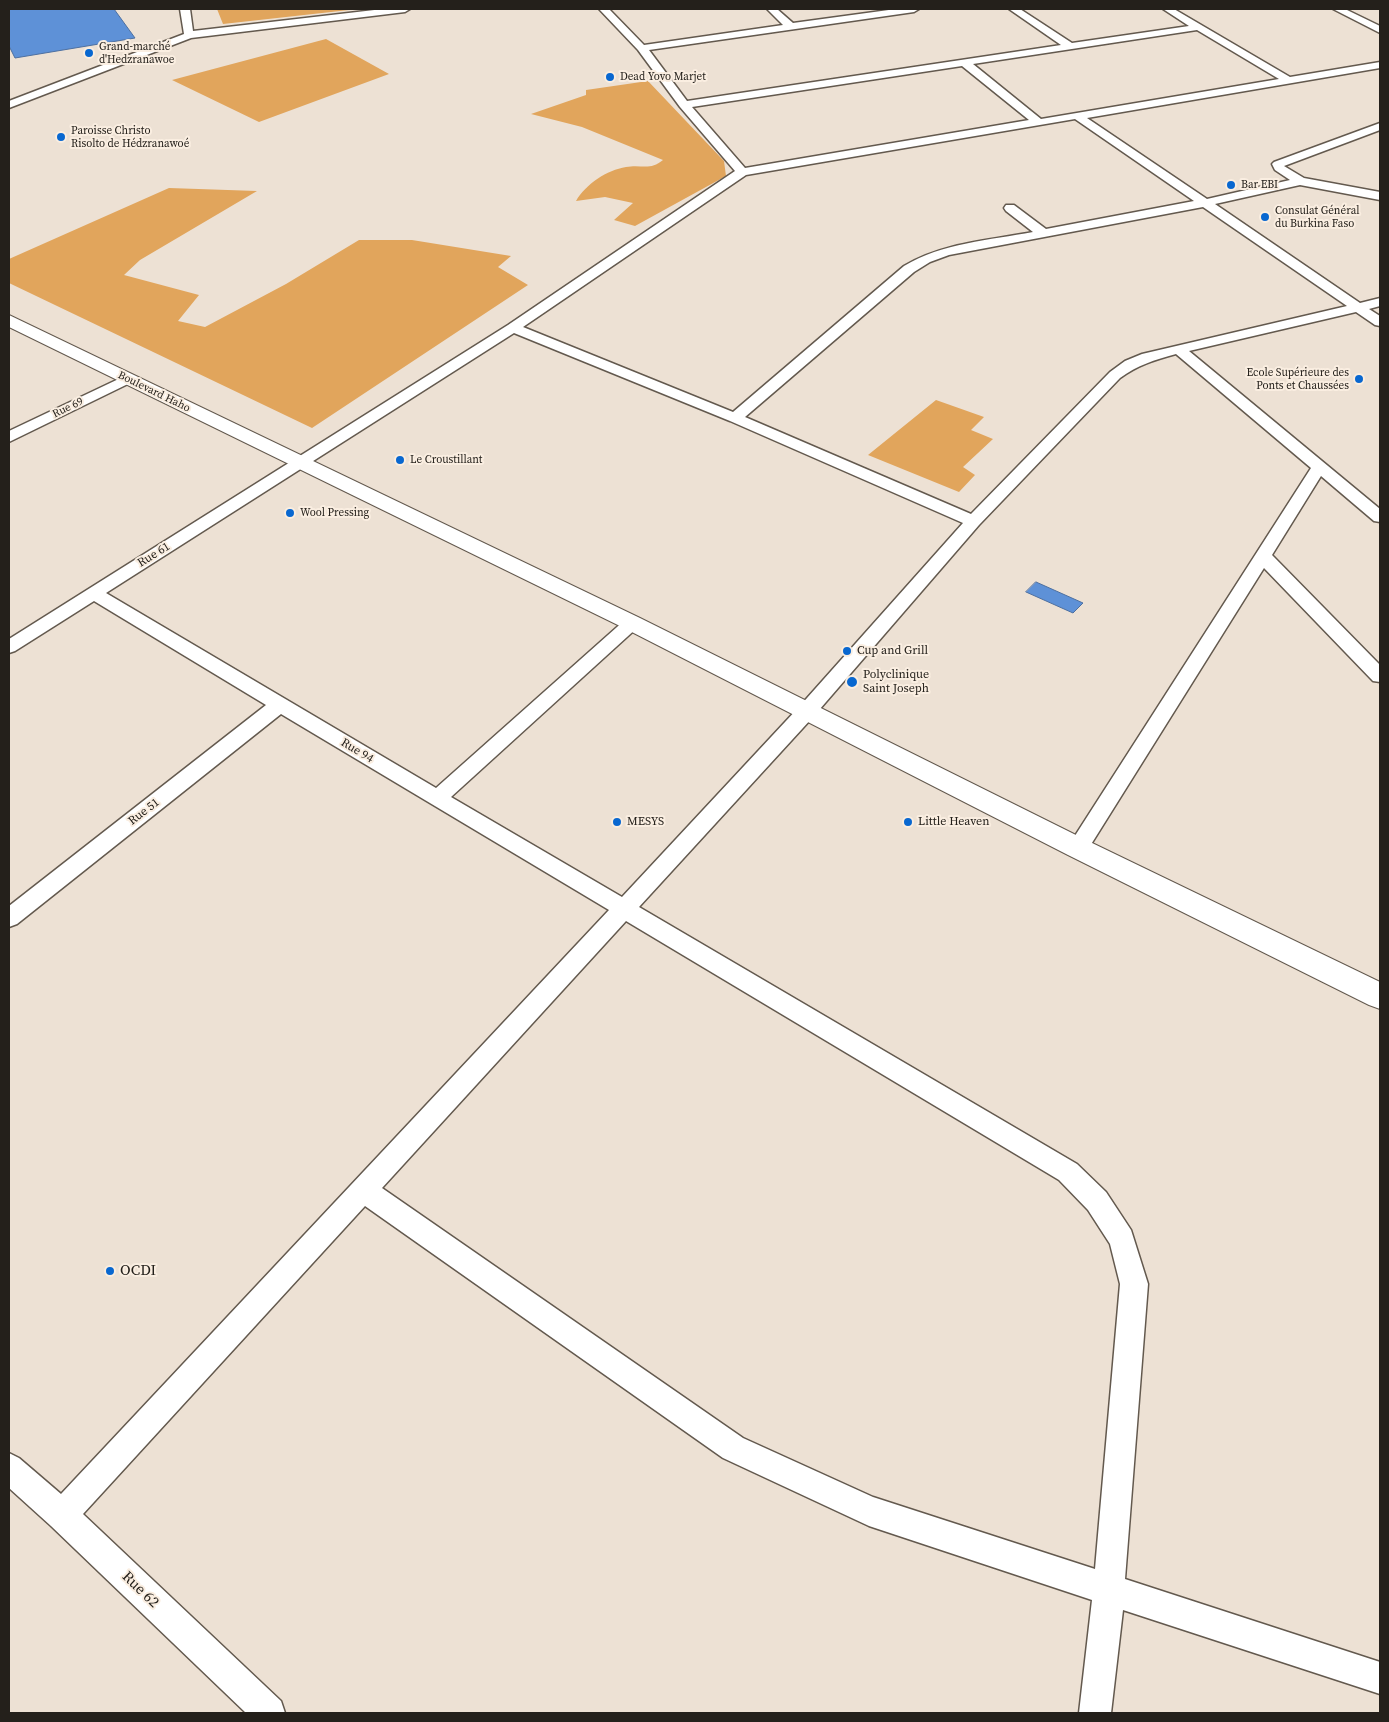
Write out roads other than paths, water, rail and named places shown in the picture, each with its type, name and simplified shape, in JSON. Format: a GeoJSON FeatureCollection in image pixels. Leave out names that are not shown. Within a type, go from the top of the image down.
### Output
{"type":"FeatureCollection","features":[{"type":"Feature","properties":{"kind":"main road","name":"Boulevard Haho"},"geometry":{"type":"LineString","coordinates":[[9,320],[301,464],[632,623],[1078,848],[1380,996]]}},
{"type":"Feature","properties":{"kind":"street"},"geometry":{"type":"LineString","coordinates":[[185,9],[189,35]]}},
{"type":"Feature","properties":{"kind":"street"},"geometry":{"type":"LineString","coordinates":[[9,105],[189,35],[405,9]]}},
{"type":"Feature","properties":{"kind":"street"},"geometry":{"type":"LineString","coordinates":[[604,9],[642,48],[684,105],[742,172],[1380,65]]}},
{"type":"Feature","properties":{"kind":"street"},"geometry":{"type":"LineString","coordinates":[[772,9],[791,27]]}},
{"type":"Feature","properties":{"kind":"street"},"geometry":{"type":"LineString","coordinates":[[642,48],[791,27],[877,11],[914,9]]}},
{"type":"Feature","properties":{"kind":"street"},"geometry":{"type":"LineString","coordinates":[[1014,9],[1070,46]]}},
{"type":"Feature","properties":{"kind":"street"},"geometry":{"type":"LineString","coordinates":[[1168,9],[1288,80]]}},
{"type":"Feature","properties":{"kind":"street"},"geometry":{"type":"LineString","coordinates":[[1338,9],[1380,30]]}},
{"type":"Feature","properties":{"kind":"street"},"geometry":{"type":"LineString","coordinates":[[684,105],[1199,27]]}},
{"type":"Feature","properties":{"kind":"street"},"geometry":{"type":"LineString","coordinates":[[964,62],[1038,122]]}},
{"type":"Feature","properties":{"kind":"street"},"geometry":{"type":"LineString","coordinates":[[1077,116],[1380,322]]}},
{"type":"Feature","properties":{"kind":"street"},"geometry":{"type":"LineString","coordinates":[[1380,126],[1278,164],[1279,168],[1300,181],[1380,196]]}},
{"type":"Feature","properties":{"kind":"street","name":"Rue 61"},"geometry":{"type":"LineString","coordinates":[[9,647],[301,464],[513,328],[742,172]]}},
{"type":"Feature","properties":{"kind":"street"},"geometry":{"type":"LineString","coordinates":[[735,418],[909,269],[925,259],[946,252],[1205,203],[1300,181]]}},
{"type":"Feature","properties":{"kind":"street"},"geometry":{"type":"LineString","coordinates":[[1010,208],[1044,234]]}},
{"type":"Feature","properties":{"kind":"street"},"geometry":{"type":"LineString","coordinates":[[62,1515],[806,712],[973,520],[1115,375],[1130,364],[1147,357],[1380,302]]}},
{"type":"Feature","properties":{"kind":"street"},"geometry":{"type":"LineString","coordinates":[[513,328],[735,418],[973,520]]}},
{"type":"Feature","properties":{"kind":"street"},"geometry":{"type":"LineString","coordinates":[[1179,350],[1380,517]]}},
{"type":"Feature","properties":{"kind":"street","name":"Rue 69"},"geometry":{"type":"LineString","coordinates":[[9,438],[127,379]]}},
{"type":"Feature","properties":{"kind":"street"},"geometry":{"type":"LineString","coordinates":[[1078,848],[1320,466]]}},
{"type":"Feature","properties":{"kind":"street"},"geometry":{"type":"LineString","coordinates":[[1262,556],[1380,676]]}},
{"type":"Feature","properties":{"kind":"street","name":"Rue 94"},"geometry":{"type":"LineString","coordinates":[[93,593],[622,909],[1068,1172],[1097,1201],[1122,1239],[1134,1284],[1109,1590],[1095,1713]]}},
{"type":"Feature","properties":{"kind":"street"},"geometry":{"type":"LineString","coordinates":[[437,798],[632,623]]}},
{"type":"Feature","properties":{"kind":"street","name":"Rue 51"},"geometry":{"type":"LineString","coordinates":[[9,918],[279,705]]}},
{"type":"Feature","properties":{"kind":"street"},"geometry":{"type":"LineString","coordinates":[[364,1190],[733,1448],[869,1511],[1380,1678]]}},
{"type":"Feature","properties":{"kind":"street","name":"Rue 62"},"geometry":{"type":"LineString","coordinates":[[9,1468],[62,1515],[269,1713]]}},
{"type":"Feature","properties":{"kind":"water"},"geometry":{"type":"Polygon","coordinates":[[[9,9],[114,9],[135,38],[15,58],[9,46],[9,9]]]}},
{"type":"Feature","properties":{"kind":"water"},"geometry":{"type":"Polygon","coordinates":[[[1036,582],[1083,603],[1073,613],[1026,592],[1036,582]]]}},
{"type":"Feature","properties":{"kind":"place","name":"Grand-marché d'Hedzranawoe"},"geometry":{"type":"Point","coordinates":[89,53]}},
{"type":"Feature","properties":{"kind":"place","name":"Dead Yovo Marjet"},"geometry":{"type":"Point","coordinates":[610,77]}},
{"type":"Feature","properties":{"kind":"place","name":"Paroisse Christo Risolto de Hédzranawoé"},"geometry":{"type":"Point","coordinates":[61,137]}},
{"type":"Feature","properties":{"kind":"place","name":"Bar EBI"},"geometry":{"type":"Point","coordinates":[1231,185]}},
{"type":"Feature","properties":{"kind":"place","name":"Consulat Général du Burkina Faso"},"geometry":{"type":"Point","coordinates":[1265,217]}},
{"type":"Feature","properties":{"kind":"place","name":"Ecole Supérieure des Ponts et Chaussées"},"geometry":{"type":"Point","coordinates":[1359,379]}},
{"type":"Feature","properties":{"kind":"place","name":"Le Croustillant"},"geometry":{"type":"Point","coordinates":[400,460]}},
{"type":"Feature","properties":{"kind":"place","name":"Wool Pressing"},"geometry":{"type":"Point","coordinates":[290,513]}},
{"type":"Feature","properties":{"kind":"place","name":"Cup and Grill"},"geometry":{"type":"Point","coordinates":[847,651]}},
{"type":"Feature","properties":{"kind":"place","name":"Polyclinique Saint Joseph"},"geometry":{"type":"Point","coordinates":[852,682]}},
{"type":"Feature","properties":{"kind":"place","name":"MESYS"},"geometry":{"type":"Point","coordinates":[617,822]}},
{"type":"Feature","properties":{"kind":"place","name":"Little Heaven"},"geometry":{"type":"Point","coordinates":[908,822]}},
{"type":"Feature","properties":{"kind":"place","name":"OCDI"},"geometry":{"type":"Point","coordinates":[110,1271]}}]}
